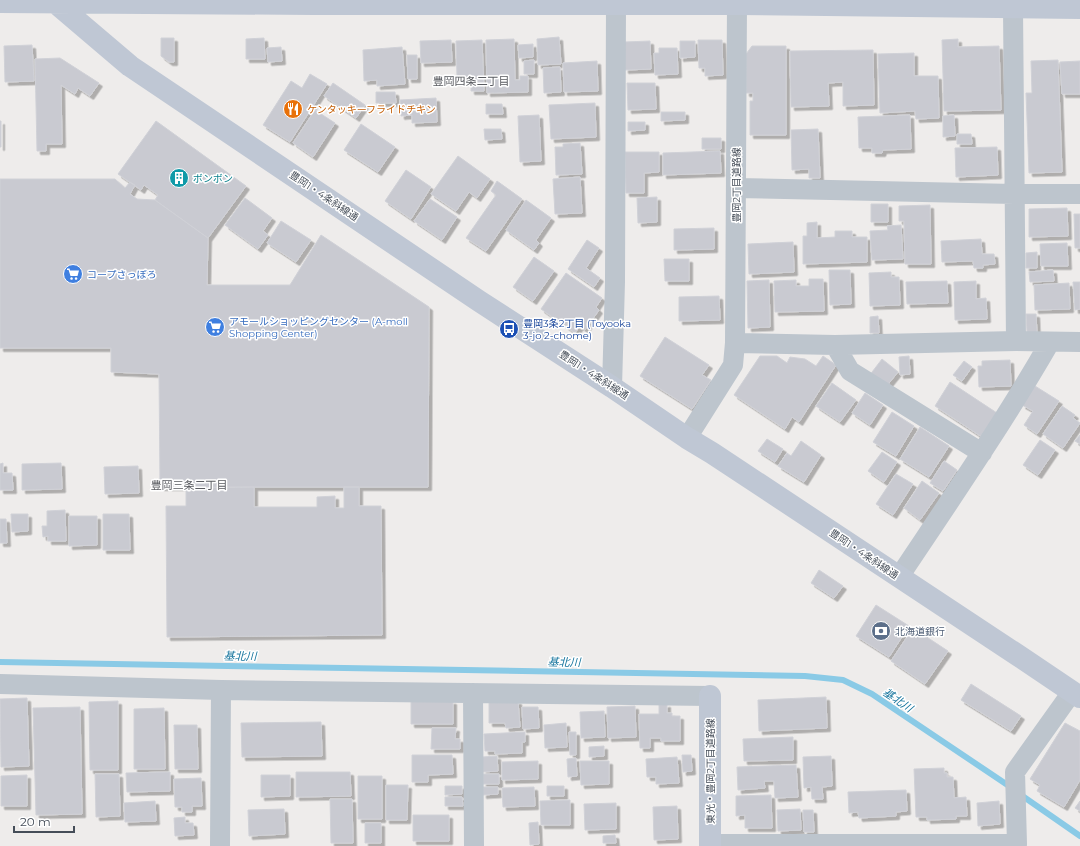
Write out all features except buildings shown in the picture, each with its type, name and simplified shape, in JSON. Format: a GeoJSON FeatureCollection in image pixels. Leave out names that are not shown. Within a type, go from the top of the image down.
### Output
{"type":"FeatureCollection","features":[{"type":"Feature","properties":{"kind":"street"},"geometry":{"type":"LineString","coordinates":[[0,2],[731,3],[1080,8]]}},
{"type":"Feature","properties":{"kind":"street","name":"豊岡1・4条斜線通"},"geometry":{"type":"LineString","coordinates":[[56,2],[130,66],[479,301],[612,386],[687,438],[1076,695]]}},
{"type":"Feature","properties":{"kind":"street","name":"豊岡2丁目道路線"},"geometry":{"type":"LineString","coordinates":[[687,438],[733,365],[735,343],[736,188],[731,3]]}},
{"type":"Feature","properties":{"kind":"street"},"geometry":{"type":"LineString","coordinates":[[612,386],[615,274],[616,4]]}},
{"type":"Feature","properties":{"kind":"street"},"geometry":{"type":"LineString","coordinates":[[1012,8],[1016,341]]}},
{"type":"Feature","properties":{"kind":"street"},"geometry":{"type":"LineString","coordinates":[[736,188],[1080,194]]}},
{"type":"Feature","properties":{"kind":"street"},"geometry":{"type":"LineString","coordinates":[[735,343],[835,345],[1016,341],[1080,342]]}},
{"type":"Feature","properties":{"kind":"street"},"geometry":{"type":"LineString","coordinates":[[899,577],[982,453],[1050,342]]}},
{"type":"Feature","properties":{"kind":"street"},"geometry":{"type":"LineString","coordinates":[[835,345],[850,371],[982,453]]}},
{"type":"Feature","properties":{"kind":"street"},"geometry":{"type":"LineString","coordinates":[[0,684],[221,690],[710,696]]}},
{"type":"Feature","properties":{"kind":"street"},"geometry":{"type":"LineString","coordinates":[[220,846],[221,690]]}},
{"type":"Feature","properties":{"kind":"street"},"geometry":{"type":"LineString","coordinates":[[473,693],[474,846]]}},
{"type":"Feature","properties":{"kind":"street"},"geometry":{"type":"LineString","coordinates":[[710,845],[1017,844],[1015,772],[1076,695]]}},
{"type":"Feature","properties":{"kind":"street","name":"東光・豊岡2丁目道路線"},"geometry":{"type":"LineString","coordinates":[[710,696],[710,845]]}},
{"type":"Feature","properties":{"kind":"waterway","name":"基北川"},"geometry":{"type":"LineString","coordinates":[[0,662],[805,676],[843,680],[872,694],[1012,788]]}},
{"type":"Feature","properties":{"kind":"waterway","name":"基北川"},"geometry":{"type":"LineString","coordinates":[[1021,795],[1080,836]]}},
{"type":"Feature","properties":{"kind":"place","name":"ケンタッキーフライドチキン"},"geometry":{"type":"Point","coordinates":[293,109]}},
{"type":"Feature","properties":{"kind":"place","name":"ボンボン"},"geometry":{"type":"Point","coordinates":[179,178]}},
{"type":"Feature","properties":{"kind":"place","name":"コープさっぽろ"},"geometry":{"type":"Point","coordinates":[73,274]}},
{"type":"Feature","properties":{"kind":"place","name":"アモールショッピングセンター (A-moll Shopping Center)"},"geometry":{"type":"Point","coordinates":[215,327]}},
{"type":"Feature","properties":{"kind":"place","name":"豊岡3条2丁目 (Toyooka 3-jo 2-chome)"},"geometry":{"type":"Point","coordinates":[509,329]}},
{"type":"Feature","properties":{"kind":"place","name":"北海道銀行"},"geometry":{"type":"Point","coordinates":[881,631]}},
{"type":"Feature","properties":{"kind":"district","name":"豊岡四条二丁目"},"geometry":{"type":"Point","coordinates":[471,81]}},
{"type":"Feature","properties":{"kind":"district","name":"豊岡三条二丁目"},"geometry":{"type":"Point","coordinates":[189,485]}}]}
